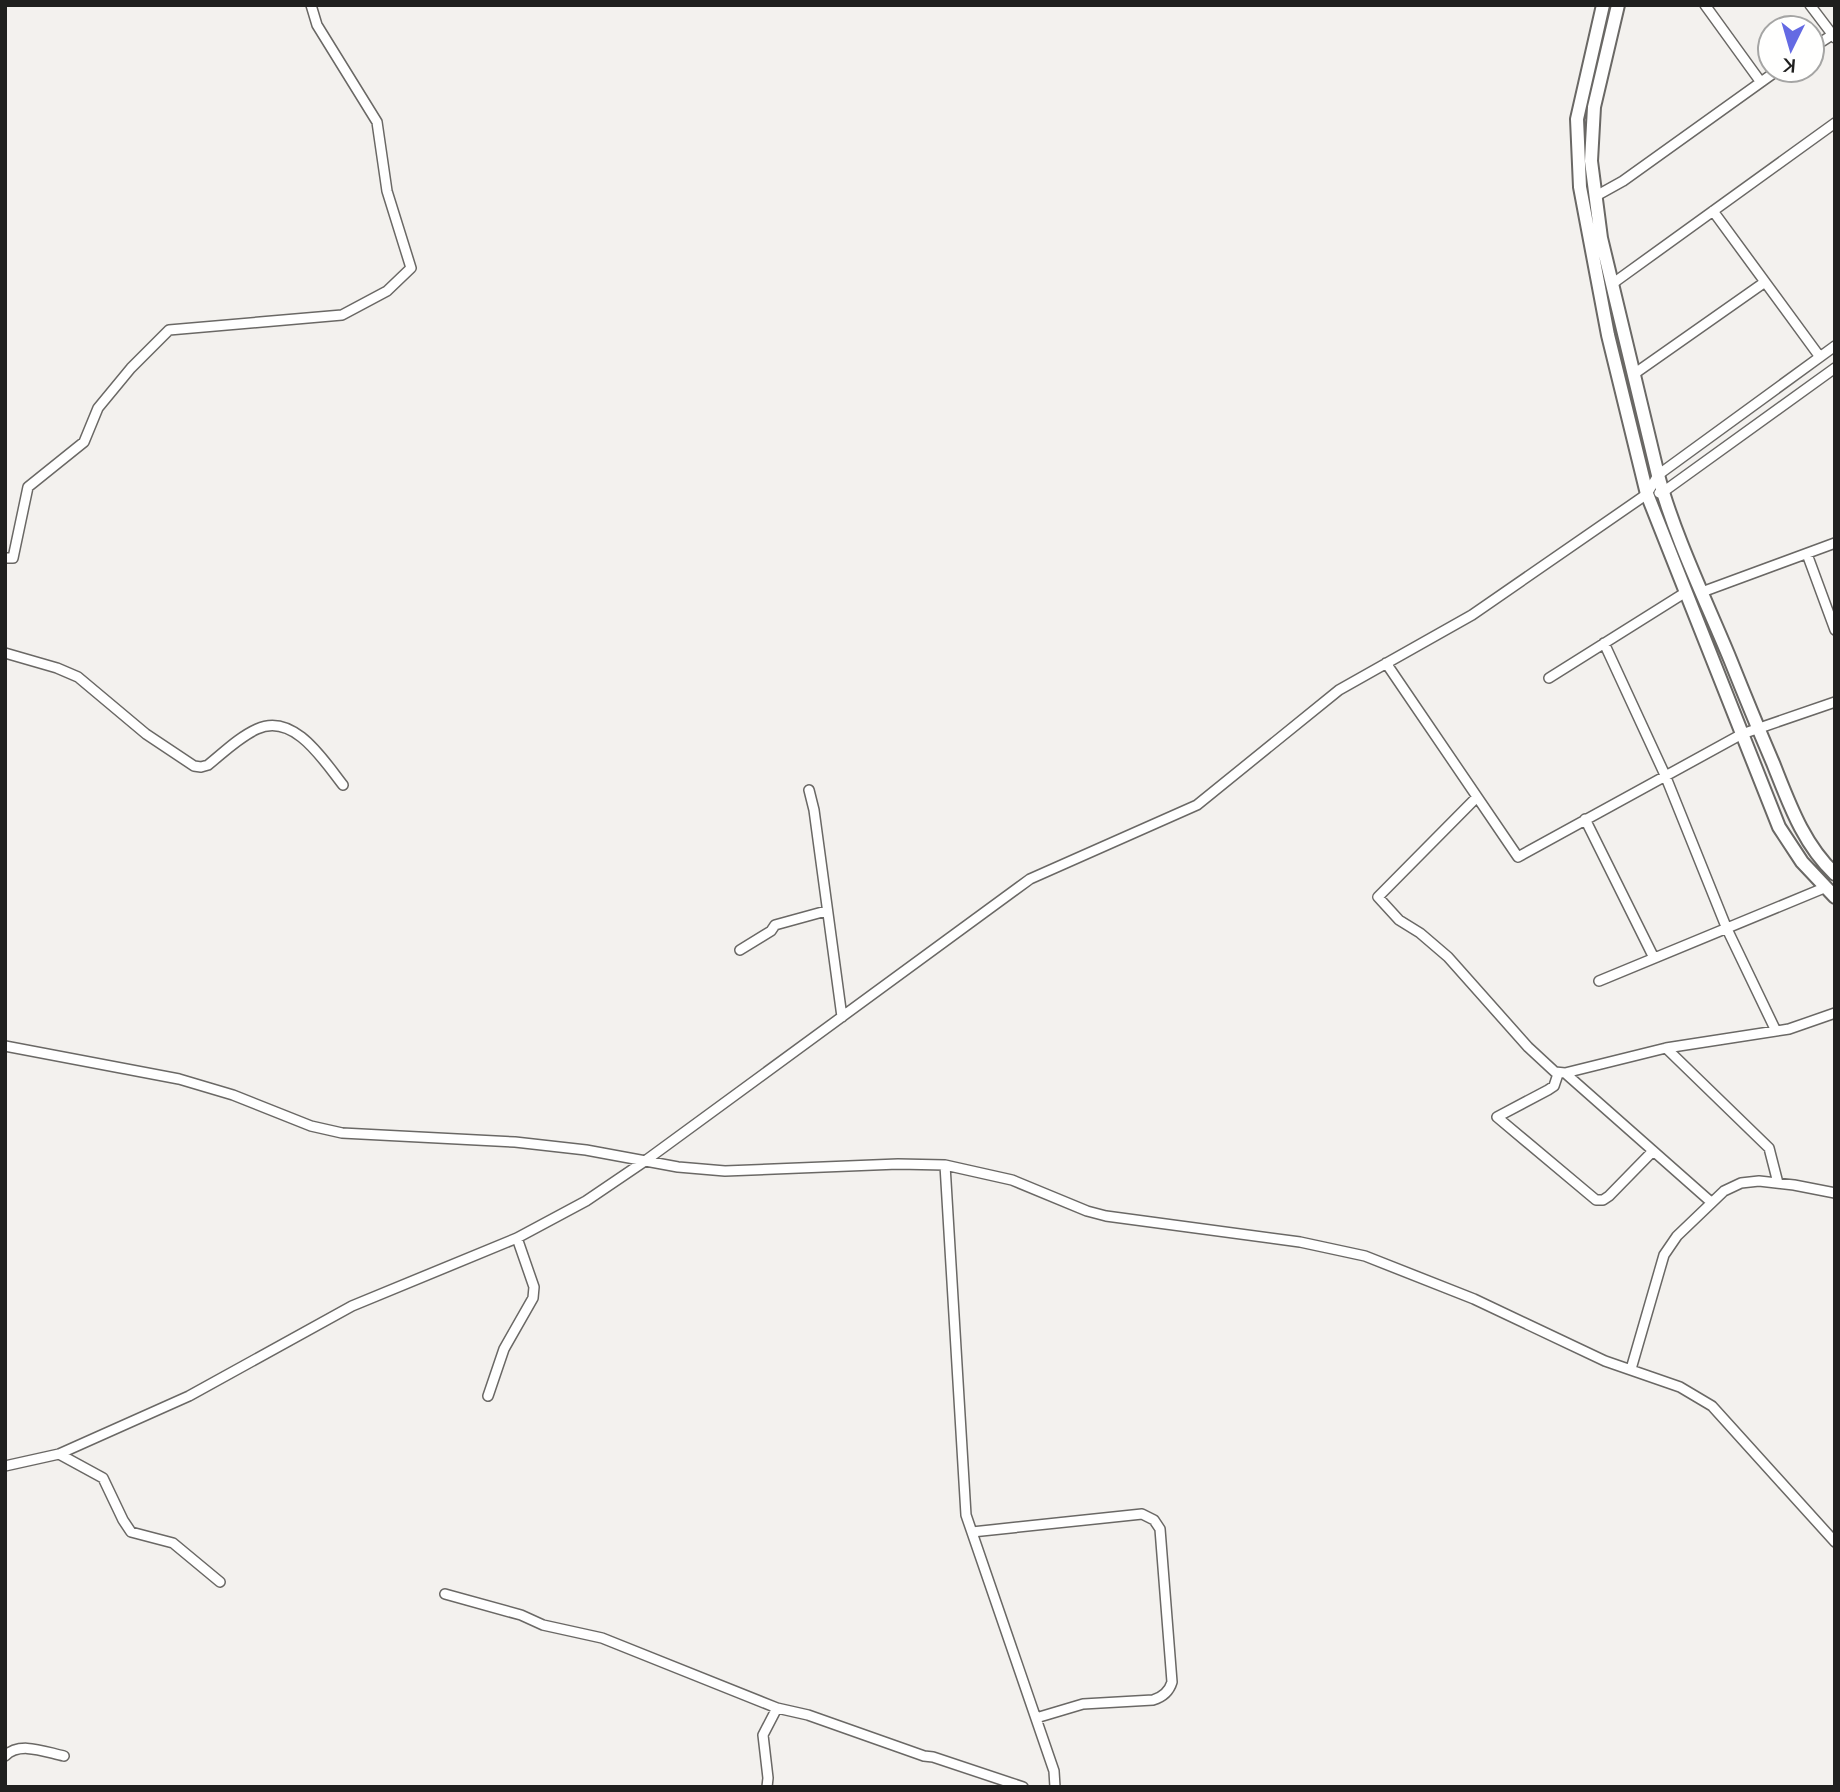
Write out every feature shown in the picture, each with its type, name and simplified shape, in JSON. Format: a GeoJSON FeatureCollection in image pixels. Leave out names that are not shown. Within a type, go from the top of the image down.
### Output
{"type":"FeatureCollection","features":[{"type":"Feature","properties":{"kind":"street"},"geometry":{"type":"LineString","coordinates":[[5,558],[13,558],[28,487],[84,442],[98,408],[131,368],[169,330],[342,315],[387,291],[411,268],[387,191],[377,122],[317,25],[311,5]]}},
{"type":"Feature","properties":{"kind":"street"},"geometry":{"type":"LineString","coordinates":[[1603,5],[1577,119],[1580,187],[1608,335],[1647,494],[1779,827],[1802,862],[1835,897]]}},
{"type":"Feature","properties":{"kind":"street"},"geometry":{"type":"LineString","coordinates":[[1618,5],[1594,107],[1591,161],[1601,238],[1662,492],[1807,839],[1819,859],[1835,874]]}},
{"type":"Feature","properties":{"kind":"street"},"geometry":{"type":"LineString","coordinates":[[1705,5],[1756,75]]}},
{"type":"Feature","properties":{"kind":"street"},"geometry":{"type":"LineString","coordinates":[[1810,5],[1833,36]]}},
{"type":"Feature","properties":{"kind":"street"},"geometry":{"type":"LineString","coordinates":[[1596,197],[1623,181],[1756,84]]}},
{"type":"Feature","properties":{"kind":"street"},"geometry":{"type":"LineString","coordinates":[[1612,284],[1835,123]]}},
{"type":"Feature","properties":{"kind":"street"},"geometry":{"type":"LineString","coordinates":[[1713,211],[1820,357]]}},
{"type":"Feature","properties":{"kind":"street"},"geometry":{"type":"LineString","coordinates":[[1634,374],[1765,282]]}},
{"type":"Feature","properties":{"kind":"street"},"geometry":{"type":"LineString","coordinates":[[5,1466],[59,1454],[189,1396],[352,1306],[517,1238],[586,1200],[645,1161],[1030,879],[1197,805],[1339,690],[1472,614],[1647,494],[1658,475],[1835,346]]}},
{"type":"Feature","properties":{"kind":"street"},"geometry":{"type":"LineString","coordinates":[[1647,494],[1662,492],[1835,368]]}},
{"type":"Feature","properties":{"kind":"street"},"geometry":{"type":"LineString","coordinates":[[1702,592],[1835,543]]}},
{"type":"Feature","properties":{"kind":"street"},"geometry":{"type":"LineString","coordinates":[[1807,554],[1835,630]]}},
{"type":"Feature","properties":{"kind":"street"},"geometry":{"type":"LineString","coordinates":[[1549,678],[1686,592]]}},
{"type":"Feature","properties":{"kind":"street"},"geometry":{"type":"LineString","coordinates":[[1605,643],[1665,775],[1727,929],[1776,1031]]}},
{"type":"Feature","properties":{"kind":"street"},"geometry":{"type":"LineString","coordinates":[[5,653],[78,677],[146,734],[194,766],[208,765],[248,734],[260,727],[271,725],[300,736],[342,785]]}},
{"type":"Feature","properties":{"kind":"street"},"geometry":{"type":"LineString","coordinates":[[1386,663],[1518,857],[1742,734],[1835,702]]}},
{"type":"Feature","properties":{"kind":"street"},"geometry":{"type":"LineString","coordinates":[[809,790],[842,1017]]}},
{"type":"Feature","properties":{"kind":"street"},"geometry":{"type":"LineString","coordinates":[[1477,797],[1378,897],[1399,920],[1420,933],[1448,957],[1528,1046],[1711,1202]]}},
{"type":"Feature","properties":{"kind":"street"},"geometry":{"type":"LineString","coordinates":[[1585,819],[1654,958]]}},
{"type":"Feature","properties":{"kind":"street"},"geometry":{"type":"LineString","coordinates":[[1599,981],[1824,888]]}},
{"type":"Feature","properties":{"kind":"street"},"geometry":{"type":"LineString","coordinates":[[740,950],[771,931],[775,925],[826,911]]}},
{"type":"Feature","properties":{"kind":"street"},"geometry":{"type":"LineString","coordinates":[[1653,1151],[1609,1196],[1596,1199],[1497,1117],[1554,1086],[1562,1073],[1666,1048],[1789,1029],[1835,1013]]}},
{"type":"Feature","properties":{"kind":"street"},"geometry":{"type":"LineString","coordinates":[[5,1046],[179,1079],[241,1098],[312,1126],[342,1133],[515,1142],[725,1171],[898,1164],[946,1166],[1012,1180],[1087,1211],[1106,1216],[1300,1242],[1365,1256],[1431,1281],[1580,1350],[1679,1387],[1712,1406],[1835,1542]]}},
{"type":"Feature","properties":{"kind":"street"},"geometry":{"type":"LineString","coordinates":[[1666,1048],[1769,1147],[1778,1183]]}},
{"type":"Feature","properties":{"kind":"street"},"geometry":{"type":"LineString","coordinates":[[946,1166],[966,1515],[1054,1771],[1055,1787]]}},
{"type":"Feature","properties":{"kind":"street"},"geometry":{"type":"LineString","coordinates":[[1631,1369],[1664,1255],[1677,1236],[1711,1202],[1724,1191],[1741,1183],[1759,1181],[1835,1193]]}},
{"type":"Feature","properties":{"kind":"street"},"geometry":{"type":"LineString","coordinates":[[488,1396],[504,1349],[533,1298],[534,1287],[517,1238]]}},
{"type":"Feature","properties":{"kind":"street"},"geometry":{"type":"LineString","coordinates":[[59,1454],[103,1478],[131,1532],[173,1544],[220,1582]]}},
{"type":"Feature","properties":{"kind":"street"},"geometry":{"type":"LineString","coordinates":[[972,1532],[1142,1514],[1154,1520],[1160,1529],[1172,1682],[1169,1690],[1153,1700],[1083,1704],[1036,1718]]}},
{"type":"Feature","properties":{"kind":"street"},"geometry":{"type":"LineString","coordinates":[[445,1594],[521,1615],[543,1625],[603,1638],[777,1708],[808,1715],[1023,1787]]}},
{"type":"Feature","properties":{"kind":"street"},"geometry":{"type":"LineString","coordinates":[[767,1787],[763,1735],[777,1708]]}},
{"type":"Feature","properties":{"kind":"street"},"geometry":{"type":"LineString","coordinates":[[5,1756],[13,1750],[23,1748],[64,1756]]}}]}
